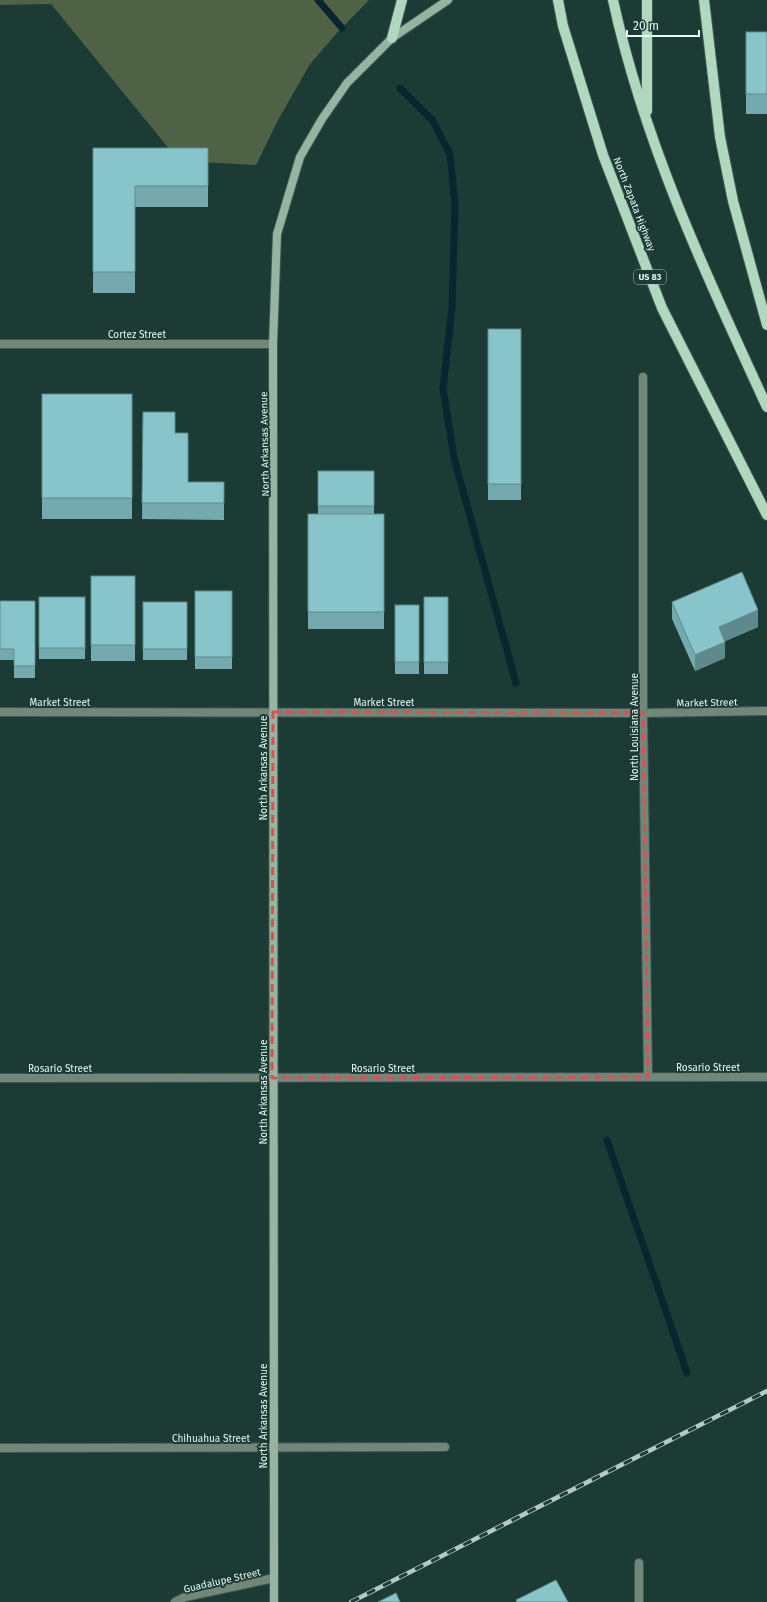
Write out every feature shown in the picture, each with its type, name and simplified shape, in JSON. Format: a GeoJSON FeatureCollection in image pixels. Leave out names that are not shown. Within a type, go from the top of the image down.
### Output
{"type":"FeatureCollection","features":[{"type":"Feature","properties":{"kind":"main road"},"geometry":{"type":"LineString","coordinates":[[392,38],[402,0]]}},
{"type":"Feature","properties":{"kind":"main road","name":"North Arkansas Avenue"},"geometry":{"type":"LineString","coordinates":[[274,1602],[272,1078],[275,502],[273,344],[277,234],[300,157],[322,119],[347,83],[392,38],[448,0]]}},
{"type":"Feature","properties":{"kind":"main road"},"geometry":{"type":"LineString","coordinates":[[552,0],[562,26]]}},
{"type":"Feature","properties":{"kind":"main road","name":"North Zapata Highway"},"geometry":{"type":"LineString","coordinates":[[558,0],[562,26],[603,155],[662,308],[767,515]]}},
{"type":"Feature","properties":{"kind":"main road"},"geometry":{"type":"LineString","coordinates":[[613,0],[647,123],[668,184],[704,273],[767,408]]}},
{"type":"Feature","properties":{"kind":"main road"},"geometry":{"type":"LineString","coordinates":[[647,0],[647,123]]}},
{"type":"Feature","properties":{"kind":"main road"},"geometry":{"type":"LineString","coordinates":[[704,0],[720,137],[733,201],[767,325]]}},
{"type":"Feature","properties":{"kind":"street","name":"Cortez Street"},"geometry":{"type":"LineString","coordinates":[[0,344],[273,344]]}},
{"type":"Feature","properties":{"kind":"street","name":"North Louisiana Avenue"},"geometry":{"type":"LineString","coordinates":[[643,378],[643,713],[648,1077]]}},
{"type":"Feature","properties":{"kind":"street","name":"Market Street"},"geometry":{"type":"LineString","coordinates":[[0,712],[643,713],[767,711]]}},
{"type":"Feature","properties":{"kind":"street","name":"Rosario Street"},"geometry":{"type":"LineString","coordinates":[[0,1078],[767,1077]]}},
{"type":"Feature","properties":{"kind":"street","name":"Chihuahua Street"},"geometry":{"type":"LineString","coordinates":[[0,1448],[445,1447]]}},
{"type":"Feature","properties":{"kind":"street"},"geometry":{"type":"LineString","coordinates":[[639,1563],[639,1602]]}},
{"type":"Feature","properties":{"kind":"street","name":"Guadalupe Street"},"geometry":{"type":"LineString","coordinates":[[175,1602],[185,1597],[274,1578]]}},
{"type":"Feature","properties":{"kind":"highlighted area"},"geometry":{"type":"Polygon","coordinates":[[[273,712],[643,713],[648,1077],[272,1078],[273,712]]]}},
{"type":"Feature","properties":{"kind":"green space"},"geometry":{"type":"Polygon","coordinates":[[[0,0],[369,0],[310,64],[278,120],[256,165],[179,161],[51,4],[0,5],[0,0]]]}},
{"type":"Feature","properties":{"kind":"building"},"geometry":{"type":"Polygon","coordinates":[[[746,32],[767,32],[767,94],[746,94],[746,32]]]}},
{"type":"Feature","properties":{"kind":"building"},"geometry":{"type":"Polygon","coordinates":[[[93,148],[208,148],[208,186],[135,186],[135,272],[93,272],[93,148]]]}},
{"type":"Feature","properties":{"kind":"building"},"geometry":{"type":"Polygon","coordinates":[[[488,329],[521,329],[521,484],[488,484],[488,329]]]}},
{"type":"Feature","properties":{"kind":"building"},"geometry":{"type":"Polygon","coordinates":[[[42,394],[132,394],[132,498],[42,498],[42,394]]]}},
{"type":"Feature","properties":{"kind":"building"},"geometry":{"type":"Polygon","coordinates":[[[143,412],[175,412],[175,433],[188,433],[188,482],[224,482],[224,503],[142,503],[143,412]]]}},
{"type":"Feature","properties":{"kind":"building"},"geometry":{"type":"Polygon","coordinates":[[[318,471],[374,471],[374,506],[318,506],[318,471]]]}},
{"type":"Feature","properties":{"kind":"building"},"geometry":{"type":"Polygon","coordinates":[[[308,514],[384,514],[384,612],[308,612],[308,514]]]}},
{"type":"Feature","properties":{"kind":"building"},"geometry":{"type":"Polygon","coordinates":[[[742,572],[758,610],[719,627],[725,642],[695,655],[672,602],[742,572]]]}},
{"type":"Feature","properties":{"kind":"building"},"geometry":{"type":"Polygon","coordinates":[[[91,576],[135,576],[135,645],[91,645],[91,576]]]}},
{"type":"Feature","properties":{"kind":"building"},"geometry":{"type":"Polygon","coordinates":[[[195,591],[232,591],[232,657],[195,657],[195,591]]]}},
{"type":"Feature","properties":{"kind":"building"},"geometry":{"type":"Polygon","coordinates":[[[39,597],[85,597],[85,648],[39,648],[39,597]]]}},
{"type":"Feature","properties":{"kind":"building"},"geometry":{"type":"Polygon","coordinates":[[[424,597],[448,597],[448,662],[424,662],[424,597]]]}},
{"type":"Feature","properties":{"kind":"building"},"geometry":{"type":"Polygon","coordinates":[[[0,601],[35,601],[35,666],[14,666],[14,649],[0,649],[0,601]]]}},
{"type":"Feature","properties":{"kind":"building"},"geometry":{"type":"Polygon","coordinates":[[[143,602],[187,602],[187,649],[143,649],[143,602]]]}},
{"type":"Feature","properties":{"kind":"building"},"geometry":{"type":"Polygon","coordinates":[[[395,605],[419,605],[419,662],[395,662],[395,605]]]}},
{"type":"Feature","properties":{"kind":"building"},"geometry":{"type":"Polygon","coordinates":[[[556,1580],[568,1602],[517,1602],[516,1600],[556,1580]]]}},
{"type":"Feature","properties":{"kind":"building"},"geometry":{"type":"Polygon","coordinates":[[[396,1593],[400,1602],[378,1602],[396,1593]]]}},
{"type":"Feature","properties":{"kind":"waterway"},"geometry":{"type":"LineString","coordinates":[[318,0],[342,28]]}},
{"type":"Feature","properties":{"kind":"waterway"},"geometry":{"type":"LineString","coordinates":[[400,88],[433,121],[450,154],[455,204],[452,308],[443,388],[454,458],[516,683]]}},
{"type":"Feature","properties":{"kind":"waterway"},"geometry":{"type":"LineString","coordinates":[[607,1140],[687,1373]]}},
{"type":"Feature","properties":{"kind":"railway"},"geometry":{"type":"LineString","coordinates":[[351,1602],[767,1391]]}}]}
